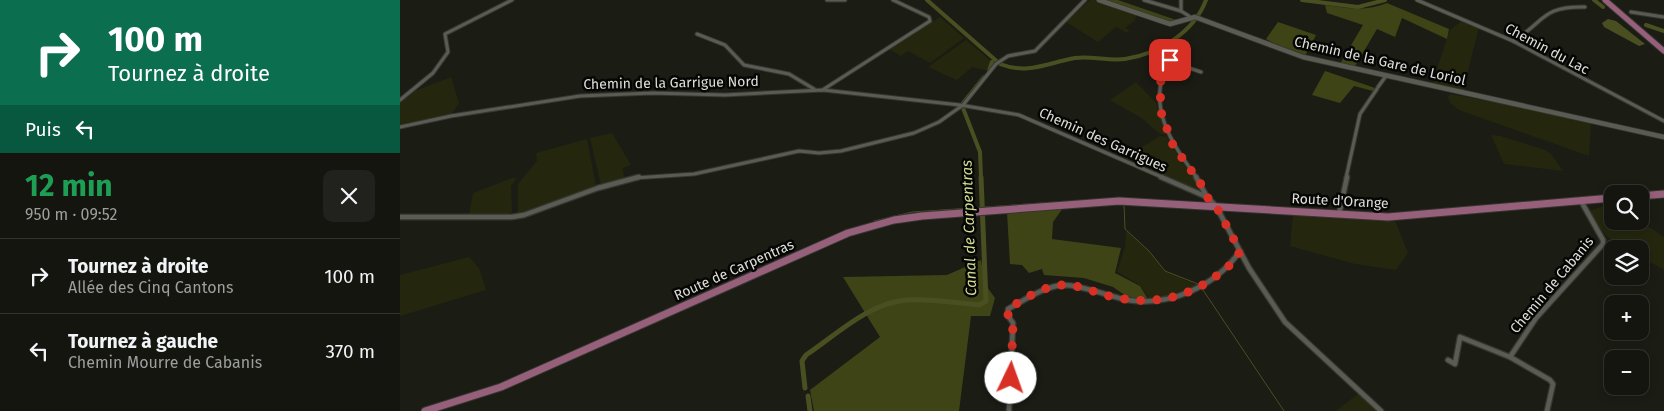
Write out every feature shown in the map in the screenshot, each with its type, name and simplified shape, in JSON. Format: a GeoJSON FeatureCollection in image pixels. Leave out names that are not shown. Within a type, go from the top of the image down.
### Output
{"type":"FeatureCollection","features":[{"type":"Feature","properties":{"kind":"main road"},"geometry":{"type":"LineString","coordinates":[[1605,0],[1664,49]]}},
{"type":"Feature","properties":{"kind":"main road"},"geometry":{"type":"LineString","coordinates":[[1609,0],[1664,49]]}},
{"type":"Feature","properties":{"kind":"main road"},"geometry":{"type":"LineString","coordinates":[[1649,195],[1664,194]]}},
{"type":"Feature","properties":{"kind":"main road","name":"Route d'Orange"},"geometry":{"type":"LineString","coordinates":[[1066,205],[1134,201],[1339,215],[1388,216],[1604,199]]}},
{"type":"Feature","properties":{"kind":"main road","name":"Route de Carpentras"},"geometry":{"type":"LineString","coordinates":[[425,411],[501,387],[860,228],[894,220],[929,215],[1066,205]]}},
{"type":"Feature","properties":{"kind":"street"},"geometry":{"type":"LineString","coordinates":[[400,100],[433,73],[448,52],[445,34],[512,0]]}},
{"type":"Feature","properties":{"kind":"street"},"geometry":{"type":"LineString","coordinates":[[828,0],[845,0]]}},
{"type":"Feature","properties":{"kind":"street"},"geometry":{"type":"LineString","coordinates":[[823,90],[930,21],[929,18],[892,0]]}},
{"type":"Feature","properties":{"kind":"street"},"geometry":{"type":"LineString","coordinates":[[400,217],[469,218],[524,214],[598,188],[639,177],[694,174],[733,167],[791,152],[835,152],[881,142],[928,128],[963,105],[999,63],[1012,54],[1028,54],[1035,51],[1085,0]]}},
{"type":"Feature","properties":{"kind":"street","name":"Chemin de la Gare de Loriol"},"geometry":{"type":"LineString","coordinates":[[1099,0],[1170,24],[1197,17],[1303,57],[1664,137]]}},
{"type":"Feature","properties":{"kind":"street"},"geometry":{"type":"LineString","coordinates":[[1144,0],[1181,11]]}},
{"type":"Feature","properties":{"kind":"street"},"geometry":{"type":"LineString","coordinates":[[1181,0],[1181,11],[1185,19]]}},
{"type":"Feature","properties":{"kind":"street","name":"Chemin du Lac"},"geometry":{"type":"LineString","coordinates":[[1417,0],[1513,41],[1664,121]]}},
{"type":"Feature","properties":{"kind":"street"},"geometry":{"type":"LineString","coordinates":[[1513,41],[1521,37],[1550,11],[1565,5],[1585,7]]}},
{"type":"Feature","properties":{"kind":"street"},"geometry":{"type":"LineString","coordinates":[[1631,12],[1664,17]]}},
{"type":"Feature","properties":{"kind":"street"},"geometry":{"type":"LineString","coordinates":[[697,34],[725,45],[744,65],[789,74],[814,89]]}},
{"type":"Feature","properties":{"kind":"street"},"geometry":{"type":"LineString","coordinates":[[1201,72],[1168,61],[1163,70],[1160,85],[1160,103],[1161,112],[1173,145],[1190,167],[1207,197]]}},
{"type":"Feature","properties":{"kind":"street"},"geometry":{"type":"LineString","coordinates":[[1339,215],[1360,114],[1386,76]]}},
{"type":"Feature","properties":{"kind":"street","name":"Chemin de la Garrigue Nord"},"geometry":{"type":"LineString","coordinates":[[400,127],[451,116],[519,107],[580,96],[653,93],[725,95],[814,89],[1004,111]]}},
{"type":"Feature","properties":{"kind":"street","name":"Chemin des Garrigues"},"geometry":{"type":"LineString","coordinates":[[1004,111],[1044,125],[1207,197],[1216,206],[1264,292],[1286,322],[1381,411]]}},
{"type":"Feature","properties":{"kind":"street","name":"Chemin de Cabanis"},"geometry":{"type":"LineString","coordinates":[[1510,357],[1514,348],[1536,318],[1603,244],[1603,240],[1581,201]]}},
{"type":"Feature","properties":{"kind":"street"},"geometry":{"type":"LineString","coordinates":[[1009,411],[1014,328],[1008,316],[1008,309],[1041,291],[1064,285],[1129,300],[1164,300],[1196,289],[1228,268],[1240,251]]}},
{"type":"Feature","properties":{"kind":"street"},"geometry":{"type":"LineString","coordinates":[[1448,360],[1455,364],[1460,337],[1510,357],[1550,380],[1553,384],[1546,411]]}},
{"type":"Feature","properties":{"kind":"shaded area"},"geometry":{"type":"Polygon","coordinates":[[[1090,0],[1095,0],[1137,15],[1134,21],[1125,28],[1129,30],[1127,33],[1116,27],[1098,42],[1066,22],[1090,0]]]}},
{"type":"Feature","properties":{"kind":"shaded area"},"geometry":{"type":"Polygon","coordinates":[[[1104,0],[1118,0],[1179,21],[1169,22],[1104,0]]]}},
{"type":"Feature","properties":{"kind":"shaded area"},"geometry":{"type":"Polygon","coordinates":[[[1387,3],[1449,29],[1447,39],[1402,18],[1395,37],[1377,29],[1354,68],[1340,64],[1363,25],[1327,13],[1325,5],[1372,8],[1387,3]]]}},
{"type":"Feature","properties":{"kind":"shaded area"},"geometry":{"type":"Polygon","coordinates":[[[940,17],[964,38],[930,63],[908,51],[901,56],[889,49],[940,17]]]}},
{"type":"Feature","properties":{"kind":"shaded area"},"geometry":{"type":"Polygon","coordinates":[[[1608,19],[1616,21],[1645,44],[1639,46],[1604,27],[1602,23],[1608,19]]]}},
{"type":"Feature","properties":{"kind":"shaded area"},"geometry":{"type":"Polygon","coordinates":[[[1463,20],[1479,27],[1463,91],[1432,84],[1450,30],[1463,20]]]}},
{"type":"Feature","properties":{"kind":"shaded area"},"geometry":{"type":"Polygon","coordinates":[[[1278,22],[1316,35],[1305,56],[1283,49],[1266,39],[1278,22]]]}},
{"type":"Feature","properties":{"kind":"shaded area"},"geometry":{"type":"Polygon","coordinates":[[[966,40],[991,61],[989,69],[972,67],[957,80],[928,67],[966,40]]]}},
{"type":"Feature","properties":{"kind":"shaded area"},"geometry":{"type":"Polygon","coordinates":[[[1325,71],[1375,88],[1373,91],[1354,86],[1340,103],[1312,95],[1325,71]]]}},
{"type":"Feature","properties":{"kind":"shaded area"},"geometry":{"type":"Polygon","coordinates":[[[451,77],[459,103],[451,115],[400,126],[400,101],[415,91],[451,77]]]}},
{"type":"Feature","properties":{"kind":"shaded area"},"geometry":{"type":"Polygon","coordinates":[[[1136,82],[1156,103],[1166,135],[1160,134],[1143,119],[1110,100],[1136,82]]]}},
{"type":"Feature","properties":{"kind":"shaded area"},"geometry":{"type":"Polygon","coordinates":[[[1450,94],[1522,107],[1591,123],[1589,156],[1459,110],[1450,103],[1448,97],[1450,94]]]}},
{"type":"Feature","properties":{"kind":"shaded area"},"geometry":{"type":"Polygon","coordinates":[[[612,133],[631,165],[623,168],[624,178],[601,185],[590,138],[612,133]]]}},
{"type":"Feature","properties":{"kind":"shaded area"},"geometry":{"type":"Polygon","coordinates":[[[1491,135],[1501,136],[1545,150],[1551,154],[1563,171],[1504,164],[1491,135]]]}},
{"type":"Feature","properties":{"kind":"shaded area"},"geometry":{"type":"Polygon","coordinates":[[[1160,136],[1167,137],[1171,146],[1203,192],[1200,193],[1123,159],[1160,136]]]}},
{"type":"Feature","properties":{"kind":"shaded area"},"geometry":{"type":"Polygon","coordinates":[[[587,139],[596,186],[518,214],[518,184],[537,161],[536,153],[587,139]]]}},
{"type":"Feature","properties":{"kind":"shaded area"},"geometry":{"type":"Polygon","coordinates":[[[512,178],[517,178],[511,186],[512,212],[507,216],[469,216],[473,193],[512,178]]]}},
{"type":"Feature","properties":{"kind":"shaded area"},"geometry":{"type":"Polygon","coordinates":[[[1604,206],[1604,230],[1649,230],[1649,227],[1664,237],[1664,270],[1649,261],[1649,240],[1611,240],[1589,211],[1604,206]]]}},
{"type":"Feature","properties":{"kind":"shaded area"},"geometry":{"type":"Polygon","coordinates":[[[1063,208],[1053,222],[1052,239],[1121,248],[1115,273],[1140,286],[1148,299],[1129,298],[1113,287],[1084,278],[1044,275],[1042,269],[1029,273],[1022,265],[1010,264],[1007,212],[1063,208]]]}},
{"type":"Feature","properties":{"kind":"shaded area"},"geometry":{"type":"Polygon","coordinates":[[[1293,215],[1370,220],[1394,218],[1408,253],[1396,270],[1355,264],[1290,246],[1293,215]]]}},
{"type":"Feature","properties":{"kind":"shaded area"},"geometry":{"type":"Polygon","coordinates":[[[1126,231],[1149,251],[1164,271],[1197,285],[1160,298],[1149,298],[1140,285],[1117,272],[1125,247],[1126,231]]]}},
{"type":"Feature","properties":{"kind":"shaded area"},"geometry":{"type":"Polygon","coordinates":[[[469,257],[479,268],[486,290],[400,316],[400,275],[469,257]]]}},
{"type":"Feature","properties":{"kind":"shaded area"},"geometry":{"type":"Polygon","coordinates":[[[981,260],[985,284],[995,298],[990,316],[971,316],[959,411],[814,411],[810,390],[880,337],[843,277],[947,275],[981,260]]]}},
{"type":"Feature","properties":{"kind":"shaded area"},"geometry":{"type":"Polygon","coordinates":[[[1359,393],[1378,411],[1336,411],[1359,393]]]}},
{"type":"Feature","properties":{"kind":"waterway","name":"Canal de Carpentras"},"geometry":{"type":"LineString","coordinates":[[927,0],[1000,64],[1020,68],[1038,67],[1075,58],[1125,59],[1150,52],[1174,40],[1184,31],[1193,22],[1206,0]]}},
{"type":"Feature","properties":{"kind":"waterway","name":"Canal de Carpentras"},"geometry":{"type":"LineString","coordinates":[[1302,0],[1358,7],[1385,0]]}},
{"type":"Feature","properties":{"kind":"waterway","name":"Canal de Carpentras"},"geometry":{"type":"LineString","coordinates":[[1594,0],[1603,7]]}},
{"type":"Feature","properties":{"kind":"waterway","name":"Canal de Carpentras"},"geometry":{"type":"LineString","coordinates":[[1646,25],[1664,31]]}},
{"type":"Feature","properties":{"kind":"waterway","name":"Canal de Carpentras"},"geometry":{"type":"LineString","coordinates":[[989,71],[992,62]]}},
{"type":"Feature","properties":{"kind":"waterway","name":"Canal de Carpentras"},"geometry":{"type":"LineString","coordinates":[[963,103],[984,77]]}},
{"type":"Feature","properties":{"kind":"waterway","name":"Canal de Carpentras"},"geometry":{"type":"LineString","coordinates":[[963,108],[980,152],[981,178]]}},
{"type":"Feature","properties":{"kind":"waterway","name":"Canal de Carpentras"},"geometry":{"type":"LineString","coordinates":[[805,388],[802,361],[806,355],[866,313],[892,302],[906,300],[933,300],[979,305],[986,301],[981,177]]}},
{"type":"Feature","properties":{"kind":"waterway"},"geometry":{"type":"LineString","coordinates":[[1160,200],[1178,201]]}},
{"type":"Feature","properties":{"kind":"waterway"},"geometry":{"type":"LineString","coordinates":[[874,221],[912,212],[1058,202]]}},
{"type":"Feature","properties":{"kind":"waterway"},"geometry":{"type":"LineString","coordinates":[[1124,204],[1125,229],[1149,251],[1165,271],[1198,284]]}},
{"type":"Feature","properties":{"kind":"waterway"},"geometry":{"type":"LineString","coordinates":[[1201,287],[1284,411]]}},
{"type":"Feature","properties":{"kind":"waterway","name":"Canal de Carpentras"},"geometry":{"type":"LineString","coordinates":[[808,396],[810,411]]}},
{"type":"Feature","properties":{"kind":"route"},"geometry":{"type":"LineString","coordinates":[[1011,378],[1014,328],[1008,316],[1008,309],[1024,300],[1048,288],[1064,285],[1129,300],[1156,302],[1196,289],[1228,268],[1237,258],[1240,251],[1216,206],[1207,197],[1190,167],[1173,145],[1161,112],[1160,85],[1163,70],[1170,60]]}}]}
